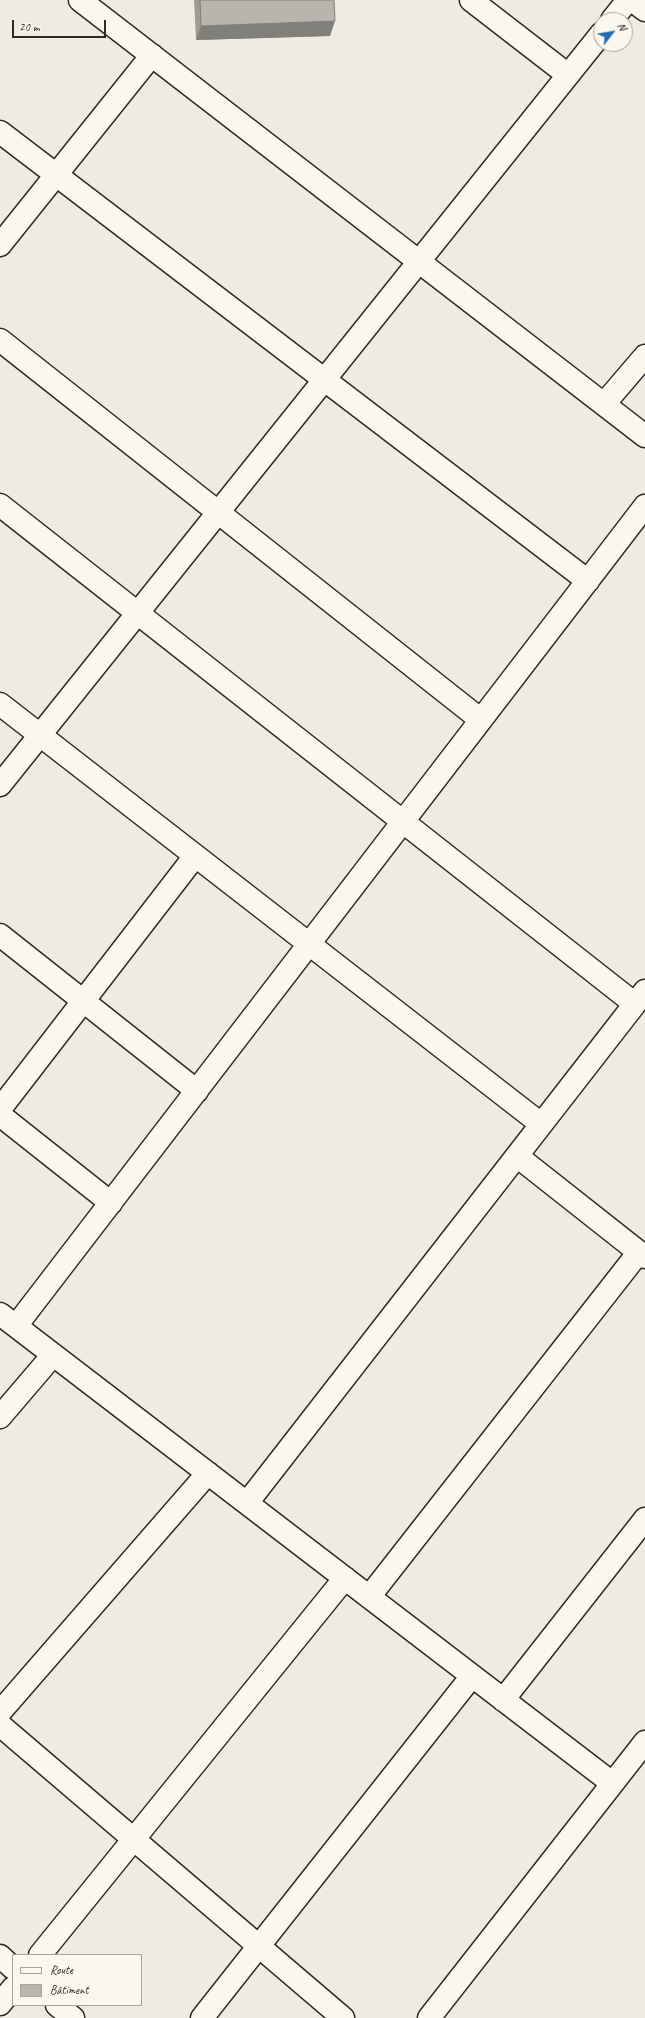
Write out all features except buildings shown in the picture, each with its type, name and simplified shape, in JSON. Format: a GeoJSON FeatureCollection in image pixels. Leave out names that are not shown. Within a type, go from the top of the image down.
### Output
{"type":"FeatureCollection","features":[{"type":"Feature","properties":{"kind":"street"},"geometry":{"type":"LineString","coordinates":[[80,0],[645,436]]}},
{"type":"Feature","properties":{"kind":"street"},"geometry":{"type":"LineString","coordinates":[[471,0],[568,75]]}},
{"type":"Feature","properties":{"kind":"street"},"geometry":{"type":"LineString","coordinates":[[618,12],[628,0]]}},
{"type":"Feature","properties":{"kind":"street"},"geometry":{"type":"LineString","coordinates":[[632,0],[645,10]]}},
{"type":"Feature","properties":{"kind":"street"},"geometry":{"type":"LineString","coordinates":[[0,786],[593,44]]}},
{"type":"Feature","properties":{"kind":"street"},"geometry":{"type":"LineString","coordinates":[[0,245],[152,55]]}},
{"type":"Feature","properties":{"kind":"street"},"geometry":{"type":"LineString","coordinates":[[0,132],[588,581]]}},
{"type":"Feature","properties":{"kind":"street"},"geometry":{"type":"LineString","coordinates":[[0,340],[482,720]]}},
{"type":"Feature","properties":{"kind":"street"},"geometry":{"type":"LineString","coordinates":[[604,404],[645,356]]}},
{"type":"Feature","properties":{"kind":"street"},"geometry":{"type":"LineString","coordinates":[[0,505],[403,822],[640,997],[246,1503]]}},
{"type":"Feature","properties":{"kind":"street"},"geometry":{"type":"LineString","coordinates":[[612,1783],[8,1320],[111,1203],[645,506]]}},
{"type":"Feature","properties":{"kind":"street"},"geometry":{"type":"LineString","coordinates":[[0,704],[541,1124]]}},
{"type":"Feature","properties":{"kind":"street"},"geometry":{"type":"LineString","coordinates":[[0,1109],[195,856]]}},
{"type":"Feature","properties":{"kind":"street"},"geometry":{"type":"LineString","coordinates":[[0,934],[197,1091]]}},
{"type":"Feature","properties":{"kind":"street"},"geometry":{"type":"LineString","coordinates":[[0,1115],[111,1203]]}},
{"type":"Feature","properties":{"kind":"street"},"geometry":{"type":"LineString","coordinates":[[369,1597],[642,1254],[517,1156]]}},
{"type":"Feature","properties":{"kind":"street"},"geometry":{"type":"LineString","coordinates":[[0,1417],[53,1355]]}},
{"type":"Feature","properties":{"kind":"street"},"geometry":{"type":"LineString","coordinates":[[0,1712],[208,1473]]}},
{"type":"Feature","properties":{"kind":"street"},"geometry":{"type":"LineString","coordinates":[[503,1700],[645,1519]]}},
{"type":"Feature","properties":{"kind":"street"},"geometry":{"type":"LineString","coordinates":[[41,1954],[345,1578]]}},
{"type":"Feature","properties":{"kind":"street"},"geometry":{"type":"LineString","coordinates":[[202,2018],[472,1676]]}},
{"type":"Feature","properties":{"kind":"street"},"geometry":{"type":"LineString","coordinates":[[0,1725],[343,2018]]}},
{"type":"Feature","properties":{"kind":"street"},"geometry":{"type":"LineString","coordinates":[[429,2018],[612,1783],[643,1750]]}},
{"type":"Feature","properties":{"kind":"street"},"geometry":{"type":"LineString","coordinates":[[0,1956],[12,1967]]}},
{"type":"Feature","properties":{"kind":"street"},"geometry":{"type":"LineString","coordinates":[[0,2004],[12,1989]]}},
{"type":"Feature","properties":{"kind":"street"},"geometry":{"type":"LineString","coordinates":[[58,2006],[73,2018]]}}]}
